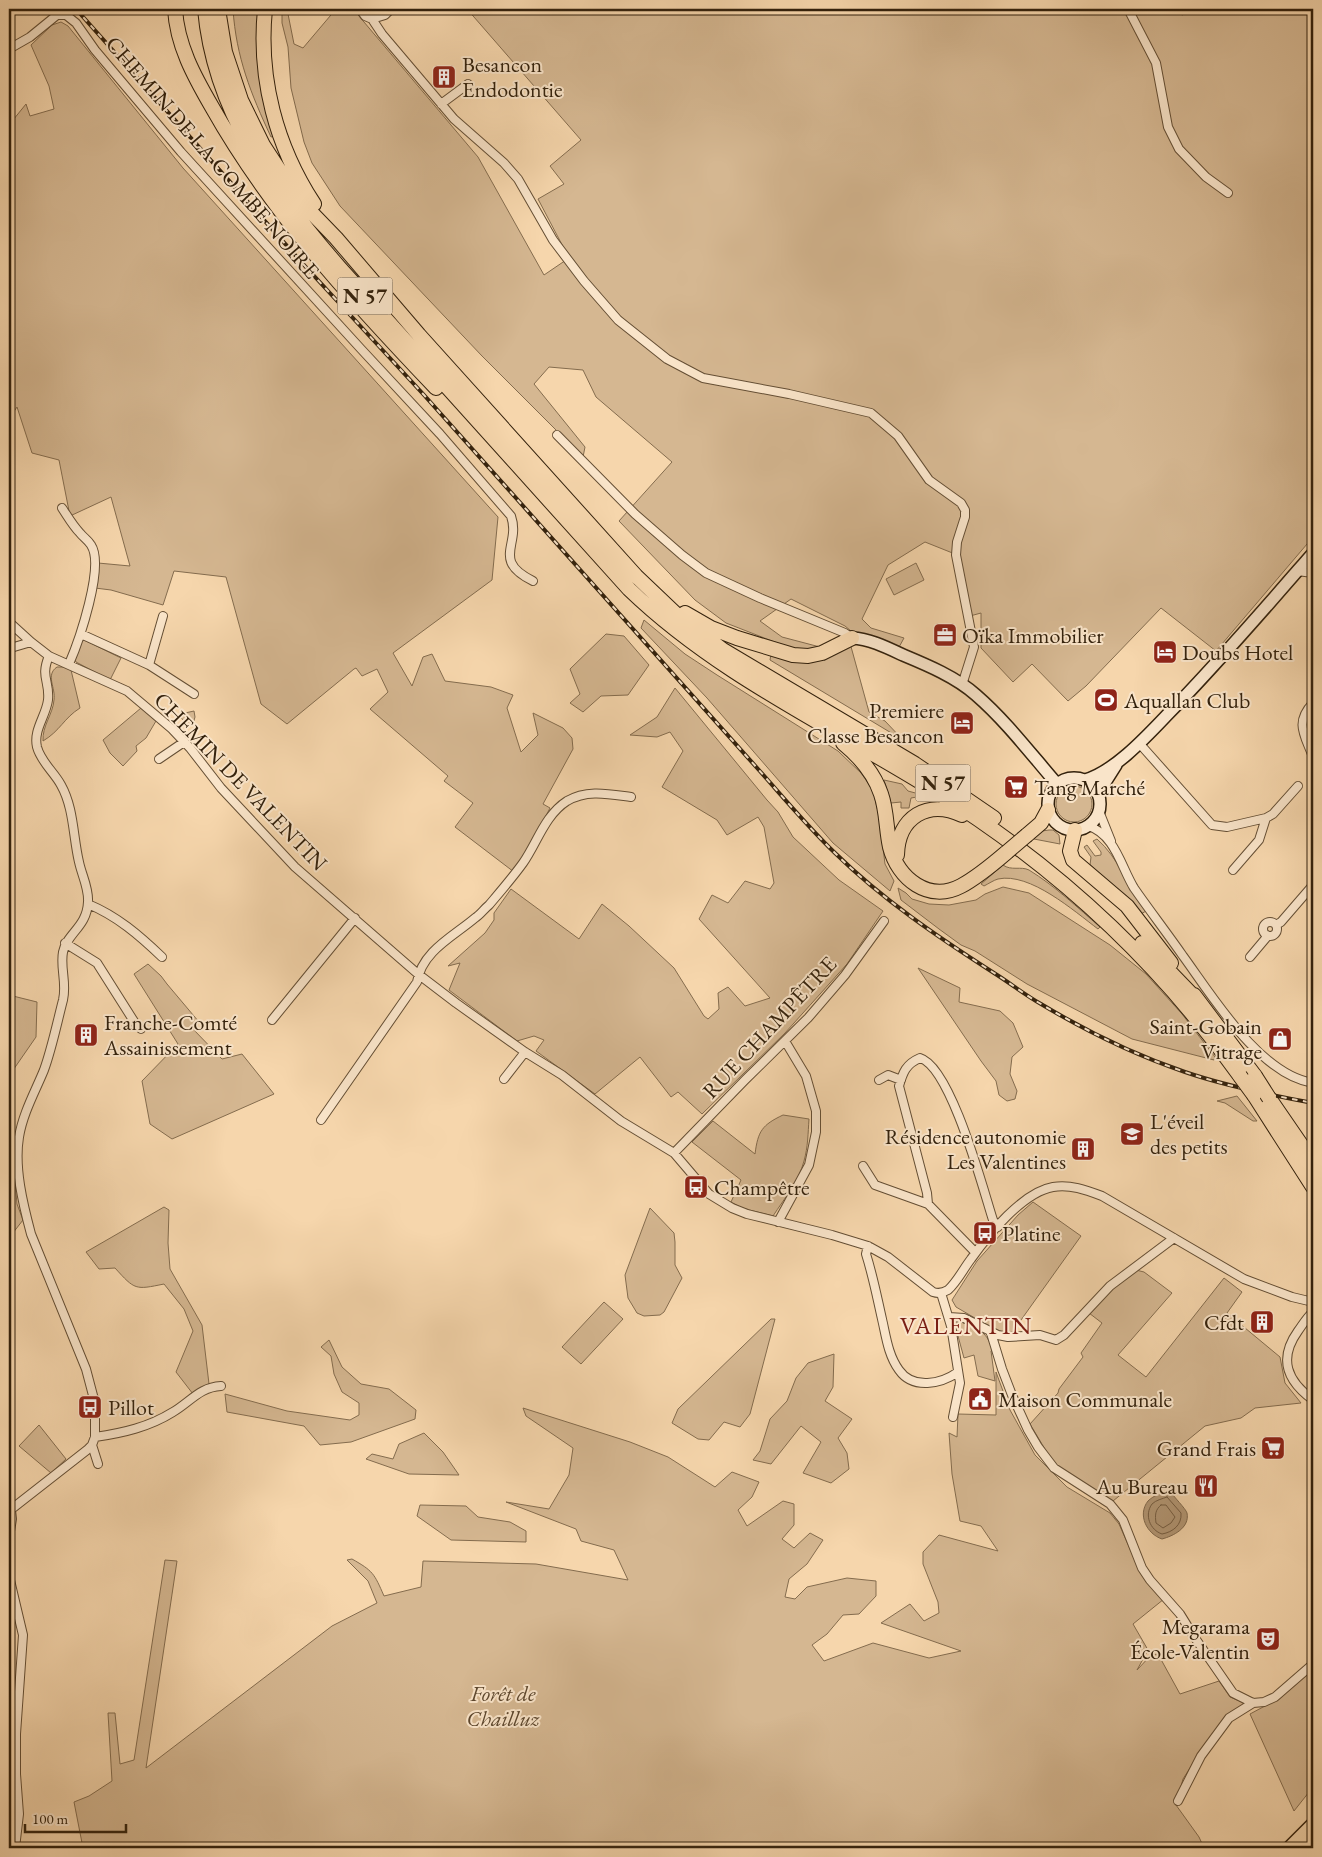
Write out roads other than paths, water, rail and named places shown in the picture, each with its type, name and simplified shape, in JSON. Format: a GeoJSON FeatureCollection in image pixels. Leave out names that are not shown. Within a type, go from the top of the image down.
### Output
{"type":"FeatureCollection","features":[{"type":"Feature","properties":{"kind":"highway"},"geometry":{"type":"LineString","coordinates":[[174,9],[178,37],[196,78],[230,140],[283,216],[326,268],[548,509],[590,546]]}},
{"type":"Feature","properties":{"kind":"highway","name":"N 57"},"geometry":{"type":"LineString","coordinates":[[205,9],[215,61],[229,105],[246,140],[274,187],[296,217],[339,267],[590,546],[649,608],[690,642],[740,676],[924,784],[1005,837],[1059,880],[1123,937],[1182,1001],[1254,1095],[1313,1187]]}},
{"type":"Feature","properties":{"kind":"highway","name":"N 57"},"geometry":{"type":"LineString","coordinates":[[218,9],[228,64],[241,100],[254,129],[291,188],[419,335],[599,536],[660,600],[723,650],[915,764],[1010,830],[1064,873],[1134,934],[1198,1002],[1255,1076],[1313,1162]]}},
{"type":"Feature","properties":{"kind":"highway"},"geometry":{"type":"LineString","coordinates":[[265,9],[264,37],[268,91],[278,130],[288,159],[302,185],[336,238]]}},
{"type":"Feature","properties":{"kind":"highway"},"geometry":{"type":"LineString","coordinates":[[660,600],[720,631],[793,655],[808,656],[822,653],[849,636]]}},
{"type":"Feature","properties":{"kind":"highway"},"geometry":{"type":"LineString","coordinates":[[809,716],[853,751],[865,764],[881,793],[886,809],[890,847],[897,864],[910,882],[920,888],[935,892],[948,892],[972,879],[1027,835],[1048,823],[1048,810]]}},
{"type":"Feature","properties":{"kind":"highway"},"geometry":{"type":"LineString","coordinates":[[897,864],[897,847],[904,825],[915,815],[931,808],[953,811],[1005,837]]}},
{"type":"Feature","properties":{"kind":"highway"},"geometry":{"type":"LineString","coordinates":[[1081,828],[1070,851],[1073,860],[1127,906],[1164,952],[1198,1002]]}},
{"type":"Feature","properties":{"kind":"highway","name":"N 57"},"geometry":{"type":"LineString","coordinates":[[1284,1141],[1313,1182]]}},
{"type":"Feature","properties":{"kind":"highway"},"geometry":{"type":"LineString","coordinates":[[1291,1848],[1313,1826]]}},
{"type":"Feature","properties":{"kind":"highway"},"geometry":{"type":"LineString","coordinates":[[1306,1848],[1313,1841]]}},
{"type":"Feature","properties":{"kind":"main road"},"geometry":{"type":"LineString","coordinates":[[1085,780],[1119,761],[1139,743],[1197,684],[1313,553]]}},
{"type":"Feature","properties":{"kind":"main road"},"geometry":{"type":"LineString","coordinates":[[849,636],[875,642],[921,663],[962,685],[976,695],[1006,726],[1057,784]]}},
{"type":"Feature","properties":{"kind":"main road"},"geometry":{"type":"LineString","coordinates":[[1048,823],[1064,829],[1081,828],[1095,820],[1099,811],[1099,797],[1104,784],[1119,761]]}},
{"type":"Feature","properties":{"kind":"main road"},"geometry":{"type":"LineString","coordinates":[[1048,810],[1049,795],[1057,784],[1067,778],[1085,780],[1094,787],[1099,797]]}},
{"type":"Feature","properties":{"kind":"street"},"geometry":{"type":"LineString","coordinates":[[360,9],[365,16],[372,20],[441,104],[465,130],[504,163],[518,179],[553,240],[602,303],[618,320],[667,359],[703,378],[789,394],[838,406],[862,409],[870,413],[898,436],[929,480],[961,503],[966,517],[957,542],[956,555],[974,647],[962,685]]}},
{"type":"Feature","properties":{"kind":"street"},"geometry":{"type":"LineString","coordinates":[[372,20],[385,15],[391,9]]}},
{"type":"Feature","properties":{"kind":"street"},"geometry":{"type":"LineString","coordinates":[[1128,9],[1156,63],[1168,126],[1179,149],[1206,177],[1228,193]]}},
{"type":"Feature","properties":{"kind":"street","name":"CHEMIN DE LA COMBE NOIRE"},"geometry":{"type":"LineString","coordinates":[[9,49],[30,37],[57,15],[66,15],[76,23],[95,50],[182,152],[440,434],[511,516],[514,526],[509,553],[510,561],[521,575],[533,581]]}},
{"type":"Feature","properties":{"kind":"street"},"geometry":{"type":"LineString","coordinates":[[441,104],[468,84]]}},
{"type":"Feature","properties":{"kind":"street"},"geometry":{"type":"LineString","coordinates":[[557,435],[642,521],[706,573],[849,636]]}},
{"type":"Feature","properties":{"kind":"street"},"geometry":{"type":"LineString","coordinates":[[62,508],[80,534],[91,545],[94,556],[90,598],[69,664]]}},
{"type":"Feature","properties":{"kind":"street"},"geometry":{"type":"LineString","coordinates":[[1297,571],[1313,573]]}},
{"type":"Feature","properties":{"kind":"street","name":"CHEMIN DE VALENTIN"},"geometry":{"type":"LineString","coordinates":[[149,665],[163,616]]}},
{"type":"Feature","properties":{"kind":"street","name":"CHEMIN DE VALENTIN"},"geometry":{"type":"LineString","coordinates":[[9,622],[49,656],[127,691],[172,729],[221,788],[271,843],[418,974],[525,1052],[562,1075],[621,1120],[674,1153],[710,1194],[738,1211],[868,1246],[888,1256],[934,1292],[941,1293]]}},
{"type":"Feature","properties":{"kind":"street","name":"CHEMIN DE VALENTIN"},"geometry":{"type":"LineString","coordinates":[[80,634],[149,665],[194,694]]}},
{"type":"Feature","properties":{"kind":"street"},"geometry":{"type":"LineString","coordinates":[[9,645],[14,647],[31,642]]}},
{"type":"Feature","properties":{"kind":"street"},"geometry":{"type":"LineString","coordinates":[[9,1536],[12,1519],[10,1511],[92,1445],[95,1437],[95,1403],[86,1369],[31,1234],[25,1210],[18,1161],[19,1138],[24,1118],[44,1070],[63,1001],[66,987],[62,961],[65,944],[81,925],[88,904],[88,892],[79,863],[68,801],[62,785],[42,759],[37,746],[38,728],[48,699],[44,672],[49,656]]}},
{"type":"Feature","properties":{"kind":"street"},"geometry":{"type":"LineString","coordinates":[[1313,703],[1302,717],[1302,725],[1313,757]]}},
{"type":"Feature","properties":{"kind":"street"},"geometry":{"type":"LineString","coordinates":[[159,758],[184,742]]}},
{"type":"Feature","properties":{"kind":"street"},"geometry":{"type":"LineString","coordinates":[[1139,743],[1212,825],[1227,827],[1266,818],[1273,814],[1298,786]]}},
{"type":"Feature","properties":{"kind":"street"},"geometry":{"type":"LineString","coordinates":[[321,1120],[417,982],[418,974],[432,953],[449,937],[477,918],[493,900],[522,864],[549,818],[558,808],[568,801],[587,794],[631,797]]}},
{"type":"Feature","properties":{"kind":"street"},"geometry":{"type":"LineString","coordinates":[[1099,811],[1114,848],[1134,887],[1233,1024],[1280,1070],[1305,1082],[1313,1083]]}},
{"type":"Feature","properties":{"kind":"street"},"geometry":{"type":"LineString","coordinates":[[1233,870],[1259,840],[1266,818]]}},
{"type":"Feature","properties":{"kind":"street"},"geometry":{"type":"LineString","coordinates":[[1081,828],[1096,829],[1114,848]]}},
{"type":"Feature","properties":{"kind":"street"},"geometry":{"type":"LineString","coordinates":[[1250,957],[1267,935],[1275,933],[1276,925],[1281,922],[1313,885]]}},
{"type":"Feature","properties":{"kind":"street"},"geometry":{"type":"LineString","coordinates":[[88,904],[113,915],[140,936],[162,957]]}},
{"type":"Feature","properties":{"kind":"street"},"geometry":{"type":"LineString","coordinates":[[272,1020],[355,918]]}},
{"type":"Feature","properties":{"kind":"street","name":"RUE CHAMPÊTRE"},"geometry":{"type":"LineString","coordinates":[[674,1153],[808,1018],[845,975],[884,921]]}},
{"type":"Feature","properties":{"kind":"street"},"geometry":{"type":"LineString","coordinates":[[65,944],[97,963],[135,1023],[142,1029]]}},
{"type":"Feature","properties":{"kind":"street"},"geometry":{"type":"LineString","coordinates":[[778,1222],[809,1165],[816,1132],[816,1111],[806,1076],[785,1041]]}},
{"type":"Feature","properties":{"kind":"street"},"geometry":{"type":"LineString","coordinates":[[504,1079],[525,1052]]}},
{"type":"Feature","properties":{"kind":"street"},"geometry":{"type":"LineString","coordinates":[[928,1204],[927,1193],[899,1086],[903,1072],[912,1062],[920,1058],[928,1063],[946,1088],[957,1108],[992,1220],[998,1227]]}},
{"type":"Feature","properties":{"kind":"street"},"geometry":{"type":"LineString","coordinates":[[879,1080],[888,1075],[901,1080]]}},
{"type":"Feature","properties":{"kind":"street"},"geometry":{"type":"LineString","coordinates":[[864,1166],[875,1185],[928,1204],[975,1252]]}},
{"type":"Feature","properties":{"kind":"street"},"geometry":{"type":"LineString","coordinates":[[953,1417],[960,1383],[949,1317],[941,1293],[948,1290],[975,1252],[998,1227],[1023,1201],[1037,1191],[1055,1186],[1068,1186],[1102,1196],[1244,1278],[1292,1297],[1313,1302]]}},
{"type":"Feature","properties":{"kind":"street"},"geometry":{"type":"LineString","coordinates":[[949,1317],[964,1318],[992,1333],[1008,1337],[1040,1335],[1056,1340],[1110,1286],[1174,1238]]}},
{"type":"Feature","properties":{"kind":"street"},"geometry":{"type":"LineString","coordinates":[[868,1246],[866,1254],[890,1353],[899,1370],[905,1377],[914,1382],[926,1383],[941,1381],[958,1372]]}},
{"type":"Feature","properties":{"kind":"street"},"geometry":{"type":"LineString","coordinates":[[1313,1312],[1293,1337],[1288,1347],[1286,1360],[1292,1378],[1313,1400]]}},
{"type":"Feature","properties":{"kind":"street"},"geometry":{"type":"LineString","coordinates":[[992,1333],[1012,1395],[1038,1447],[1054,1468],[1110,1504],[1116,1510],[1123,1520],[1142,1568],[1150,1580],[1180,1614],[1233,1693],[1253,1703]]}},
{"type":"Feature","properties":{"kind":"street"},"geometry":{"type":"LineString","coordinates":[[997,1350],[1008,1337]]}},
{"type":"Feature","properties":{"kind":"street"},"geometry":{"type":"LineString","coordinates":[[95,1437],[134,1430],[173,1412],[203,1390],[221,1386]]}},
{"type":"Feature","properties":{"kind":"street"},"geometry":{"type":"LineString","coordinates":[[92,1445],[98,1464]]}},
{"type":"Feature","properties":{"kind":"street"},"geometry":{"type":"LineString","coordinates":[[9,1576],[23,1635],[16,1734],[19,1814],[15,1848]]}},
{"type":"Feature","properties":{"kind":"street"},"geometry":{"type":"LineString","coordinates":[[1178,1801],[1201,1756],[1229,1718],[1253,1703],[1264,1702],[1275,1697],[1313,1664]]}},
{"type":"Feature","properties":{"kind":"water"},"geometry":{"type":"Polygon","coordinates":[[[1170,1491],[1186,1511],[1187,1518],[1186,1523],[1180,1530],[1162,1539],[1157,1537],[1148,1528],[1143,1512],[1150,1499],[1158,1494],[1170,1491]]]}},
{"type":"Feature","properties":{"kind":"railway"},"geometry":{"type":"LineString","coordinates":[[76,9],[796,812],[825,843],[872,887],[952,946],[1035,1000],[1093,1033],[1148,1058],[1216,1082],[1313,1103]]}},
{"type":"Feature","properties":{"kind":"place","name":"Besancon Endodontie"},"geometry":{"type":"Point","coordinates":[444,77]}},
{"type":"Feature","properties":{"kind":"place","name":"Oïka Immobilier"},"geometry":{"type":"Point","coordinates":[945,635]}},
{"type":"Feature","properties":{"kind":"place","name":"Doubs Hotel"},"geometry":{"type":"Point","coordinates":[1165,652]}},
{"type":"Feature","properties":{"kind":"place","name":"Aquallan Club"},"geometry":{"type":"Point","coordinates":[1106,700]}},
{"type":"Feature","properties":{"kind":"place","name":"Premiere Classe Besancon"},"geometry":{"type":"Point","coordinates":[962,723]}},
{"type":"Feature","properties":{"kind":"place","name":"Tang Marché"},"geometry":{"type":"Point","coordinates":[1016,787]}},
{"type":"Feature","properties":{"kind":"place","name":"Franche-Comté Assainissement"},"geometry":{"type":"Point","coordinates":[86,1035]}},
{"type":"Feature","properties":{"kind":"place","name":"Saint-Gobain Vitrage"},"geometry":{"type":"Point","coordinates":[1280,1039]}},
{"type":"Feature","properties":{"kind":"place","name":"L'éveil des petits"},"geometry":{"type":"Point","coordinates":[1132,1134]}},
{"type":"Feature","properties":{"kind":"place","name":"Résidence autonomie Les Valentines"},"geometry":{"type":"Point","coordinates":[1083,1149]}},
{"type":"Feature","properties":{"kind":"place","name":"Champêtre"},"geometry":{"type":"Point","coordinates":[696,1187]}},
{"type":"Feature","properties":{"kind":"place","name":"Platine"},"geometry":{"type":"Point","coordinates":[985,1233]}},
{"type":"Feature","properties":{"kind":"place","name":"Cfdt"},"geometry":{"type":"Point","coordinates":[1262,1322]}},
{"type":"Feature","properties":{"kind":"place","name":"Maison Communale"},"geometry":{"type":"Point","coordinates":[980,1399]}},
{"type":"Feature","properties":{"kind":"place","name":"Pillot"},"geometry":{"type":"Point","coordinates":[90,1407]}},
{"type":"Feature","properties":{"kind":"place","name":"Grand Frais"},"geometry":{"type":"Point","coordinates":[1273,1448]}},
{"type":"Feature","properties":{"kind":"place","name":"Au Bureau"},"geometry":{"type":"Point","coordinates":[1206,1486]}},
{"type":"Feature","properties":{"kind":"place","name":"Megarama École-Valentin"},"geometry":{"type":"Point","coordinates":[1268,1639]}},
{"type":"Feature","properties":{"kind":"district","name":"VALENTIN"},"geometry":{"type":"Point","coordinates":[966,1325]}},
{"type":"Feature","properties":{"kind":"park label","name":"Forêt de Chailluz"},"geometry":{"type":"Point","coordinates":[503,1706]}}]}
